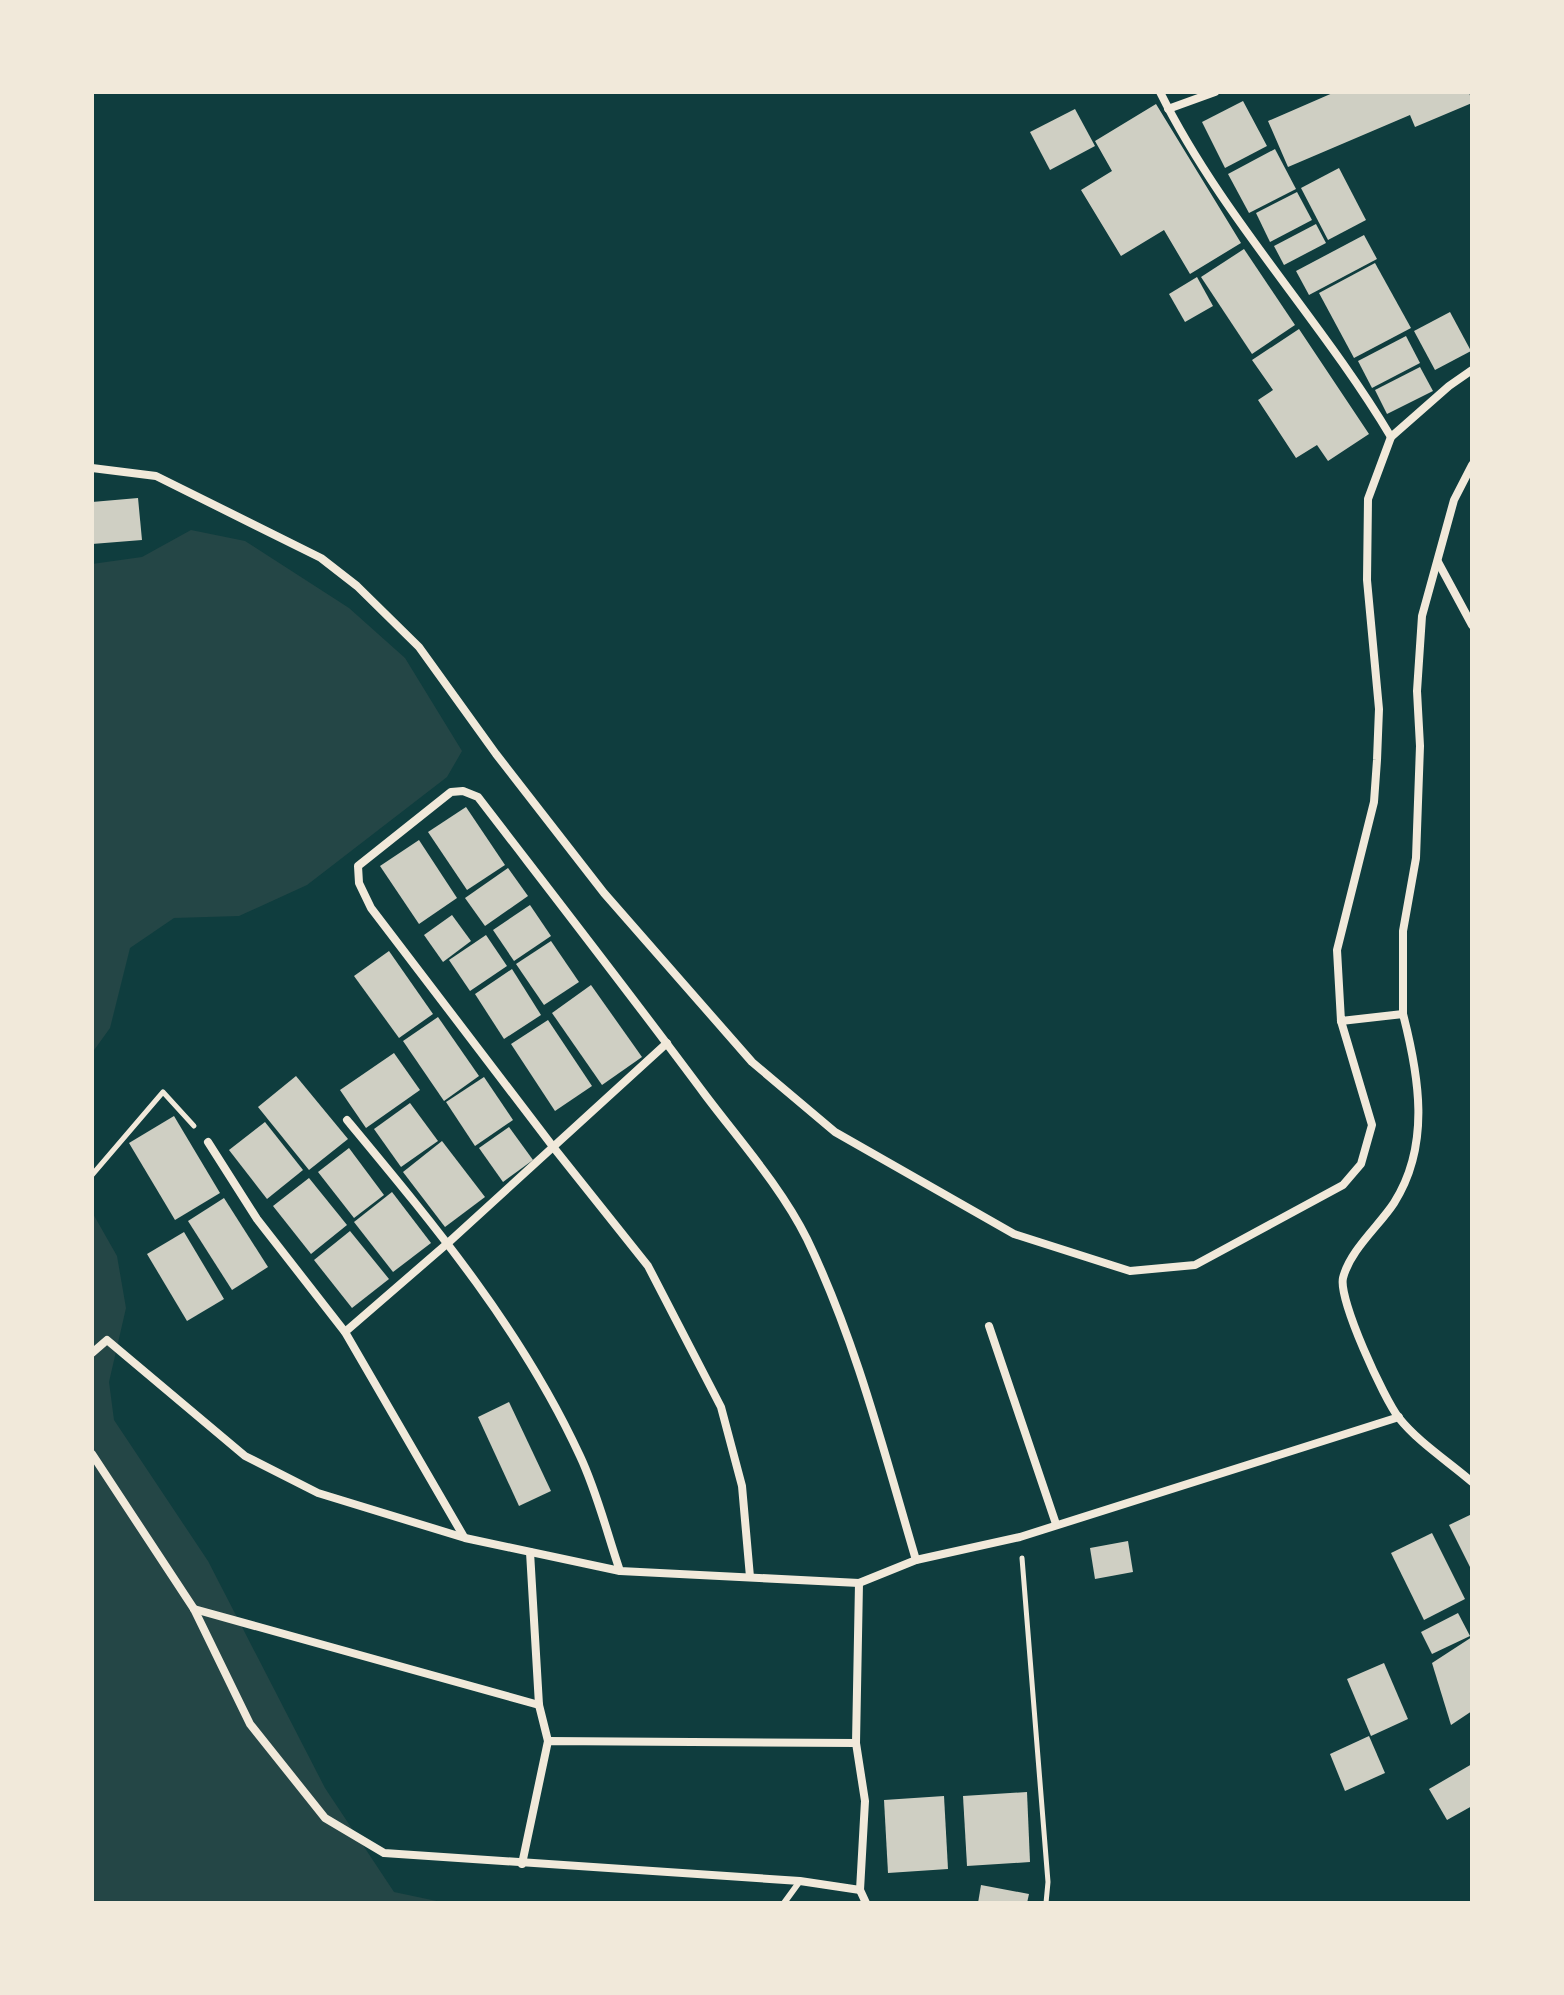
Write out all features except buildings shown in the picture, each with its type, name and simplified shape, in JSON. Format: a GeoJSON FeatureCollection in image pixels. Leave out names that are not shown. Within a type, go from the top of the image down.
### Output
{"type":"FeatureCollection","features":[{"type":"Feature","properties":{"kind":"street"},"geometry":{"type":"LineString","coordinates":[[1160,92],[1256,249],[1362,389],[1391,437]]}},
{"type":"Feature","properties":{"kind":"street"},"geometry":{"type":"LineString","coordinates":[[1168,109],[1215,92]]}},
{"type":"Feature","properties":{"kind":"street"},"geometry":{"type":"LineString","coordinates":[[92,468],[156,476],[321,558],[357,586],[419,647],[496,754],[594,880],[752,1062],[835,1132],[1014,1234],[1130,1271],[1195,1265],[1343,1185],[1361,1164],[1372,1125],[1341,1021],[1337,950],[1374,802],[1377,760],[1379,709],[1367,580],[1368,499],[1391,437],[1472,370]]}},
{"type":"Feature","properties":{"kind":"street"},"geometry":{"type":"LineString","coordinates":[[1472,465],[1454,500],[1422,616],[1417,691],[1420,746],[1416,858],[1403,931],[1403,1014],[1416,1065],[1419,1120],[1412,1165],[1395,1201],[1357,1252],[1342,1280],[1346,1303],[1364,1350],[1399,1417],[1472,1482]]}},
{"type":"Feature","properties":{"kind":"street"},"geometry":{"type":"LineString","coordinates":[[1438,562],[1472,625]]}},
{"type":"Feature","properties":{"kind":"street"},"geometry":{"type":"LineString","coordinates":[[750,1577],[742,1486],[721,1407],[648,1266],[371,908],[359,883],[358,866],[451,792],[463,791],[478,797],[667,1043],[772,1185],[805,1236],[837,1309],[866,1389],[916,1560]]}},
{"type":"Feature","properties":{"kind":"street"},"geometry":{"type":"LineString","coordinates":[[1341,1021],[1403,1014]]}},
{"type":"Feature","properties":{"kind":"street"},"geometry":{"type":"LineString","coordinates":[[345,1332],[554,1148],[667,1043]]}},
{"type":"Feature","properties":{"kind":"street"},"geometry":{"type":"LineString","coordinates":[[347,1120],[449,1242],[543,1382],[581,1459],[620,1571]]}},
{"type":"Feature","properties":{"kind":"street"},"geometry":{"type":"LineString","coordinates":[[208,1142],[257,1219],[345,1332],[465,1538]]}},
{"type":"Feature","properties":{"kind":"street"},"geometry":{"type":"LineString","coordinates":[[989,1326],[1056,1524]]}},
{"type":"Feature","properties":{"kind":"street"},"geometry":{"type":"LineString","coordinates":[[92,1353],[107,1340],[245,1456],[318,1493],[465,1538],[620,1571],[859,1583],[916,1560],[1020,1537],[1399,1417]]}},
{"type":"Feature","properties":{"kind":"street"},"geometry":{"type":"LineString","coordinates":[[92,1454],[194,1609],[250,1724],[325,1818],[384,1853],[800,1881],[860,1890]]}},
{"type":"Feature","properties":{"kind":"street"},"geometry":{"type":"LineString","coordinates":[[522,1864],[548,1741],[539,1705],[530,1552]]}},
{"type":"Feature","properties":{"kind":"street"},"geometry":{"type":"LineString","coordinates":[[859,1583],[856,1743],[865,1801],[860,1890],[866,1903]]}},
{"type":"Feature","properties":{"kind":"street"},"geometry":{"type":"LineString","coordinates":[[194,1609],[539,1705]]}},
{"type":"Feature","properties":{"kind":"street"},"geometry":{"type":"LineString","coordinates":[[548,1741],[856,1743]]}},
{"type":"Feature","properties":{"kind":"lane"},"geometry":{"type":"LineString","coordinates":[[784,1903],[800,1881]]}},
{"type":"Feature","properties":{"kind":"path"},"geometry":{"type":"LineString","coordinates":[[92,1175],[163,1092],[208,1142]]}},
{"type":"Feature","properties":{"kind":"path"},"geometry":{"type":"LineString","coordinates":[[1020,1537],[1048,1882],[1046,1903]]}},
{"type":"Feature","properties":{"kind":"shaded area"},"geometry":{"type":"Polygon","coordinates":[[[191,530],[245,541],[349,608],[405,658],[462,751],[447,777],[307,885],[239,916],[174,918],[130,948],[110,1028],[92,1053],[92,564],[142,557],[191,530]]]}},
{"type":"Feature","properties":{"kind":"shaded area"},"geometry":{"type":"Polygon","coordinates":[[[92,1212],[117,1256],[126,1308],[109,1382],[114,1420],[208,1561],[325,1788],[394,1892],[446,1903],[92,1903],[92,1212]]]}}]}
